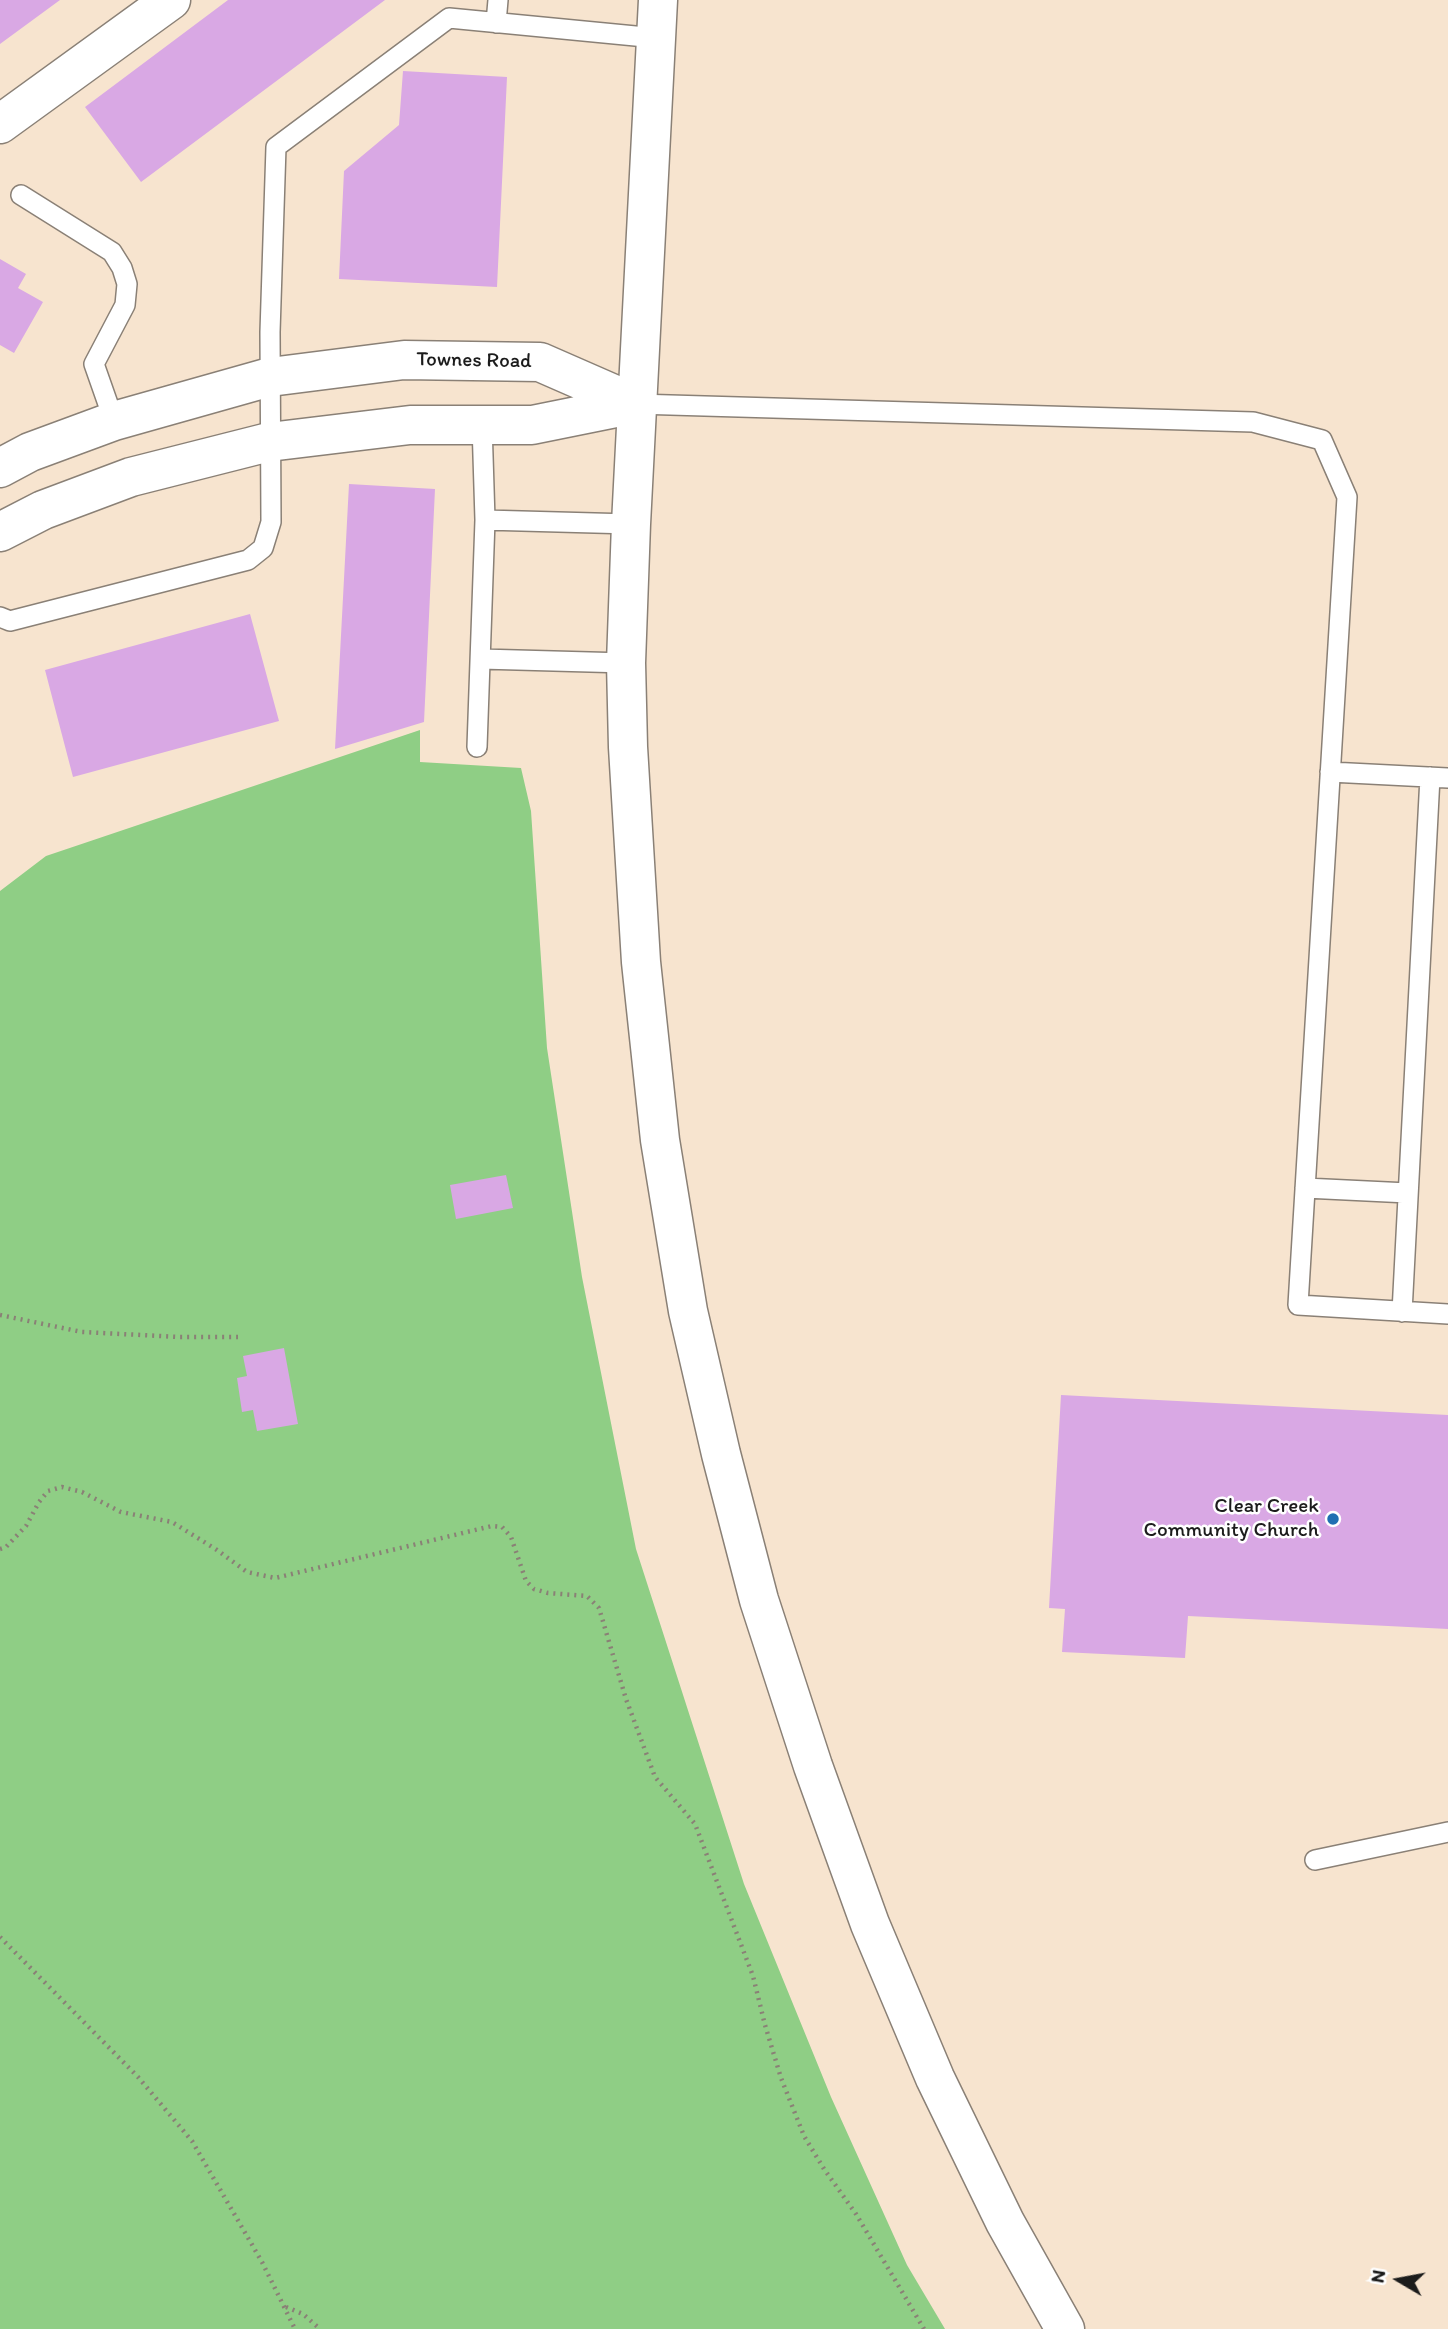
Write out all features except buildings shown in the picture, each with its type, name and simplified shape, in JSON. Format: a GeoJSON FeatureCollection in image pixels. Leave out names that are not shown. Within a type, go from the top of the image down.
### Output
{"type":"FeatureCollection","features":[{"type":"Feature","properties":{"kind":"main road"},"geometry":{"type":"LineString","coordinates":[[0,124],[171,0]]}},
{"type":"Feature","properties":{"kind":"main road"},"geometry":{"type":"LineString","coordinates":[[658,0],[636,404],[626,663],[633,859],[640,962],[660,1140],[688,1311],[759,1600],[813,1766],[876,1937],[947,2102],[1005,2222],[1065,2329]]}},
{"type":"Feature","properties":{"kind":"main road","name":"Townes Road"},"geometry":{"type":"LineString","coordinates":[[0,468],[30,452],[114,421],[270,377],[404,360],[540,362],[636,404]]}},
{"type":"Feature","properties":{"kind":"main road"},"geometry":{"type":"LineString","coordinates":[[0,532],[43,510],[131,477],[269,442],[410,425],[532,425],[636,404]]}},
{"type":"Feature","properties":{"kind":"lane"},"geometry":{"type":"LineString","coordinates":[[496,23],[498,0]]}},
{"type":"Feature","properties":{"kind":"lane"},"geometry":{"type":"LineString","coordinates":[[0,617],[10,621],[248,560],[263,548],[271,522],[269,442],[276,147],[449,19],[656,37]]}},
{"type":"Feature","properties":{"kind":"lane"},"geometry":{"type":"LineString","coordinates":[[21,195],[113,252],[122,268],[127,284],[125,305],[94,364],[114,421]]}},
{"type":"Feature","properties":{"kind":"lane"},"geometry":{"type":"LineString","coordinates":[[636,404],[1253,422],[1322,440],[1347,497],[1298,1305],[1448,1314]]}},
{"type":"Feature","properties":{"kind":"lane"},"geometry":{"type":"LineString","coordinates":[[477,747],[485,520],[482,424]]}},
{"type":"Feature","properties":{"kind":"lane"},"geometry":{"type":"LineString","coordinates":[[485,520],[631,524]]}},
{"type":"Feature","properties":{"kind":"lane"},"geometry":{"type":"LineString","coordinates":[[481,659],[626,663]]}},
{"type":"Feature","properties":{"kind":"lane"},"geometry":{"type":"LineString","coordinates":[[1330,772],[1439,777],[1408,1194],[1402,1312]]}},
{"type":"Feature","properties":{"kind":"lane"},"geometry":{"type":"LineString","coordinates":[[1305,1188],[1408,1194]]}},
{"type":"Feature","properties":{"kind":"lane"},"geometry":{"type":"LineString","coordinates":[[1315,1860],[1448,1832]]}},
{"type":"Feature","properties":{"kind":"path"},"geometry":{"type":"LineString","coordinates":[[0,1315],[82,1332],[180,1338],[238,1337]]}},
{"type":"Feature","properties":{"kind":"path"},"geometry":{"type":"LineString","coordinates":[[0,1549],[6,1547],[26,1526],[48,1491],[62,1487],[82,1492],[121,1512],[172,1522],[247,1572],[275,1578],[492,1526],[502,1527],[511,1537],[526,1581],[534,1588],[548,1593],[587,1595],[599,1608],[626,1699],[655,1777],[695,1824],[753,1976],[781,2078],[804,2136],[856,2214],[924,2329]]}},
{"type":"Feature","properties":{"kind":"path"},"geometry":{"type":"LineString","coordinates":[[0,1937],[138,2077],[192,2141],[262,2262],[295,2329]]}},
{"type":"Feature","properties":{"kind":"path"},"geometry":{"type":"LineString","coordinates":[[284,2306],[303,2314],[320,2329]]}},
{"type":"Feature","properties":{"kind":"green space"},"geometry":{"type":"Polygon","coordinates":[[[420,730],[420,762],[521,768],[531,811],[547,1048],[582,1277],[636,1549],[744,1884],[831,2097],[907,2265],[945,2329],[0,2329],[0,891],[46,856],[420,730]]]}},
{"type":"Feature","properties":{"kind":"place","name":"Clear Creek Community Church"},"geometry":{"type":"Point","coordinates":[1333,1519]}}]}
